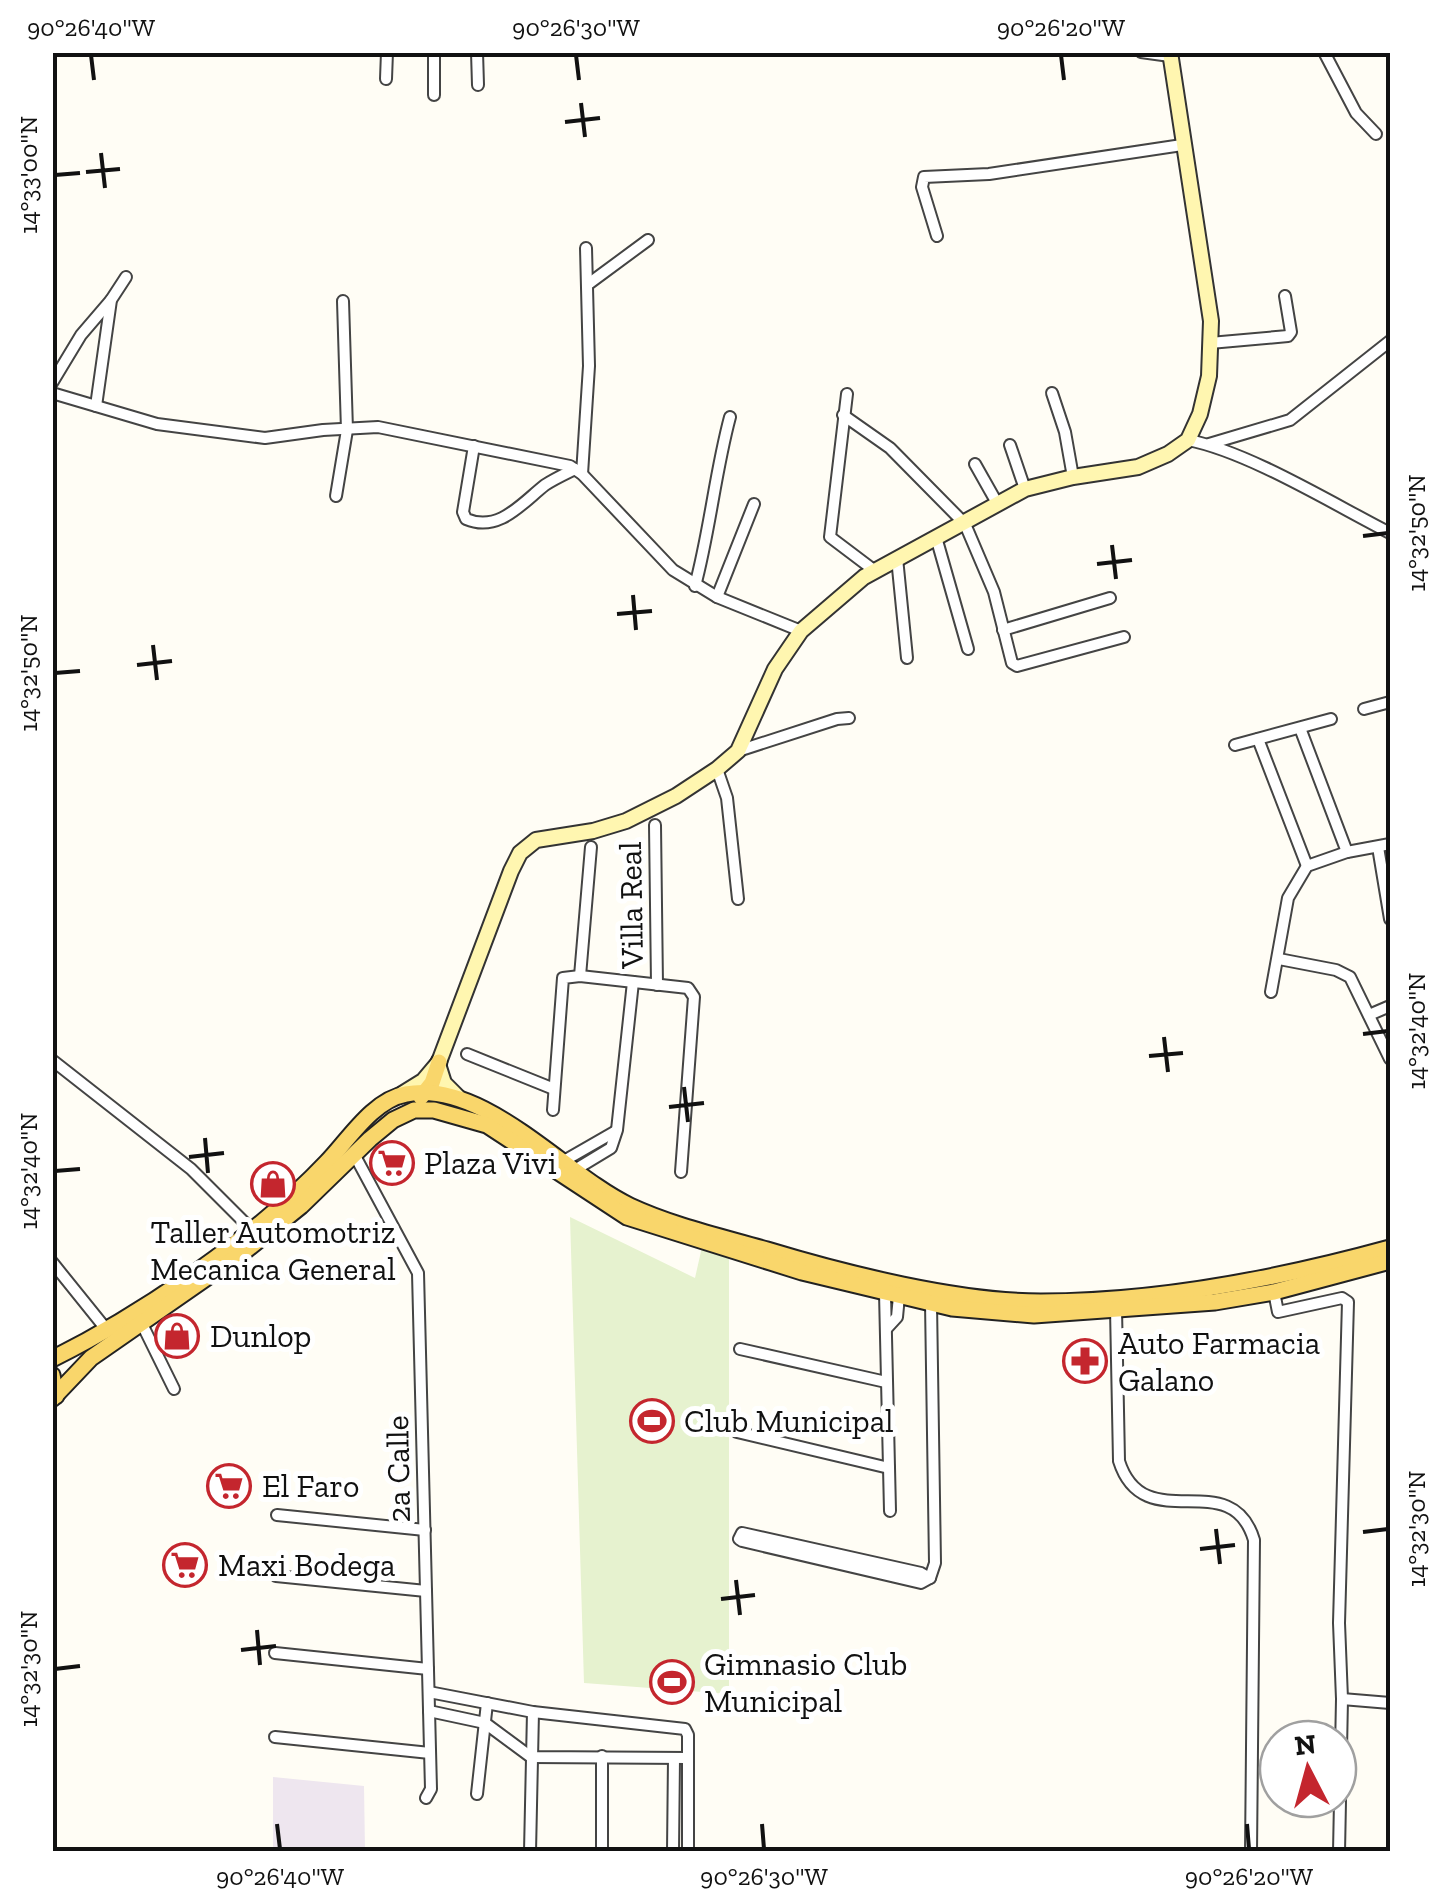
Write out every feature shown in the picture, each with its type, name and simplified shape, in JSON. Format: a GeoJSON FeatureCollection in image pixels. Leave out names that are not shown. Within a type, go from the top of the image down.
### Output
{"type":"FeatureCollection","features":[{"type":"Feature","properties":{"kind":"main road"},"geometry":{"type":"LineString","coordinates":[[370,1138],[375,1124],[427,1091],[439,1063]]}},
{"type":"Feature","properties":{"kind":"main road"},"geometry":{"type":"LineString","coordinates":[[54,1399],[90,1358],[245,1252],[301,1206],[344,1157],[365,1120],[401,1094],[427,1091],[458,1097],[492,1114],[630,1206],[809,1263],[962,1296],[1040,1302],[1148,1295],[1245,1284],[1390,1248]]}},
{"type":"Feature","properties":{"kind":"main road"},"geometry":{"type":"LineString","coordinates":[[52,1360],[106,1329],[252,1230],[393,1120],[414,1110],[434,1110],[487,1125],[628,1217],[894,1299],[980,1312],[1034,1315],[1215,1302],[1274,1292],[1390,1261]]}},
{"type":"Feature","properties":{"kind":"main road"},"geometry":{"type":"LineString","coordinates":[[52,1375],[54,1399]]}},
{"type":"Feature","properties":{"kind":"street"},"geometry":{"type":"LineString","coordinates":[[386,79],[387,52]]}},
{"type":"Feature","properties":{"kind":"street"},"geometry":{"type":"LineString","coordinates":[[434,52],[434,95]]}},
{"type":"Feature","properties":{"kind":"street"},"geometry":{"type":"LineString","coordinates":[[478,52],[478,85]]}},
{"type":"Feature","properties":{"kind":"street"},"geometry":{"type":"LineString","coordinates":[[738,751],[775,669],[801,630],[844,591],[1025,489],[1138,467],[1188,440],[1205,396],[1209,300],[1170,54],[1140,52]]}},
{"type":"Feature","properties":{"kind":"street"},"geometry":{"type":"LineString","coordinates":[[1324,52],[1356,113],[1376,134]]}},
{"type":"Feature","properties":{"kind":"street"},"geometry":{"type":"LineString","coordinates":[[937,236],[922,187],[924,176],[989,174],[1182,145]]}},
{"type":"Feature","properties":{"kind":"street"},"geometry":{"type":"LineString","coordinates":[[587,284],[648,240]]}},
{"type":"Feature","properties":{"kind":"street"},"geometry":{"type":"LineString","coordinates":[[579,472],[590,366],[586,248]]}},
{"type":"Feature","properties":{"kind":"street"},"geometry":{"type":"LineString","coordinates":[[52,383],[81,335],[126,277]]}},
{"type":"Feature","properties":{"kind":"street"},"geometry":{"type":"LineString","coordinates":[[1210,342],[1288,336],[1291,332],[1285,296]]}},
{"type":"Feature","properties":{"kind":"street"},"geometry":{"type":"LineString","coordinates":[[96,406],[111,300]]}},
{"type":"Feature","properties":{"kind":"street"},"geometry":{"type":"LineString","coordinates":[[336,496],[348,430],[343,302]]}},
{"type":"Feature","properties":{"kind":"street"},"geometry":{"type":"LineString","coordinates":[[1208,444],[1290,420],[1390,341]]}},
{"type":"Feature","properties":{"kind":"street"},"geometry":{"type":"LineString","coordinates":[[52,393],[157,424],[265,438],[378,427],[579,472],[673,570],[717,596],[801,630]]}},
{"type":"Feature","properties":{"kind":"street"},"geometry":{"type":"LineString","coordinates":[[1052,393],[1065,432],[1073,477]]}},
{"type":"Feature","properties":{"kind":"street"},"geometry":{"type":"LineString","coordinates":[[847,394],[830,537],[875,571]]}},
{"type":"Feature","properties":{"kind":"street"},"geometry":{"type":"LineString","coordinates":[[843,415],[890,448],[965,524],[994,592],[1012,664],[1017,666],[1124,638]]}},
{"type":"Feature","properties":{"kind":"street"},"geometry":{"type":"LineString","coordinates":[[696,586],[717,466],[730,417]]}},
{"type":"Feature","properties":{"kind":"street"},"geometry":{"type":"LineString","coordinates":[[1188,440],[1208,444],[1390,533]]}},
{"type":"Feature","properties":{"kind":"street"},"geometry":{"type":"LineString","coordinates":[[1010,445],[1025,489]]}},
{"type":"Feature","properties":{"kind":"street"},"geometry":{"type":"LineString","coordinates":[[474,446],[463,512],[466,519],[475,523],[500,520],[546,485],[579,472]]}},
{"type":"Feature","properties":{"kind":"street"},"geometry":{"type":"LineString","coordinates":[[975,464],[998,503]]}},
{"type":"Feature","properties":{"kind":"street"},"geometry":{"type":"LineString","coordinates":[[717,596],[754,504]]}},
{"type":"Feature","properties":{"kind":"street"},"geometry":{"type":"LineString","coordinates":[[936,537],[968,650]]}},
{"type":"Feature","properties":{"kind":"street"},"geometry":{"type":"LineString","coordinates":[[897,558],[907,658]]}},
{"type":"Feature","properties":{"kind":"street"},"geometry":{"type":"LineString","coordinates":[[1003,630],[1110,598]]}},
{"type":"Feature","properties":{"kind":"street"},"geometry":{"type":"LineString","coordinates":[[1364,709],[1390,702]]}},
{"type":"Feature","properties":{"kind":"street"},"geometry":{"type":"LineString","coordinates":[[401,1094],[423,1081],[439,1063],[511,871],[524,849],[542,838],[626,821],[676,796],[738,751],[849,718]]}},
{"type":"Feature","properties":{"kind":"street"},"geometry":{"type":"LineString","coordinates":[[1235,744],[1332,719]]}},
{"type":"Feature","properties":{"kind":"street"},"geometry":{"type":"LineString","coordinates":[[1300,728],[1347,852]]}},
{"type":"Feature","properties":{"kind":"street"},"geometry":{"type":"LineString","coordinates":[[1258,738],[1306,866]]}},
{"type":"Feature","properties":{"kind":"street"},"geometry":{"type":"LineString","coordinates":[[717,769],[728,798],[738,899]]}},
{"type":"Feature","properties":{"kind":"street","name":"Villa Real"},"geometry":{"type":"LineString","coordinates":[[655,825],[657,986]]}},
{"type":"Feature","properties":{"kind":"street"},"geometry":{"type":"LineString","coordinates":[[1271,992],[1291,889],[1306,866],[1347,852],[1390,844]]}},
{"type":"Feature","properties":{"kind":"street","name":"Villa Real"},"geometry":{"type":"LineString","coordinates":[[580,976],[591,847]]}},
{"type":"Feature","properties":{"kind":"street"},"geometry":{"type":"LineString","coordinates":[[1378,847],[1390,918]]}},
{"type":"Feature","properties":{"kind":"street"},"geometry":{"type":"LineString","coordinates":[[1279,959],[1344,972],[1355,984],[1390,1059]]}},
{"type":"Feature","properties":{"kind":"street","name":"Villa Real"},"geometry":{"type":"LineString","coordinates":[[552,1110],[563,978],[580,976],[688,988],[694,997],[681,1172]]}},
{"type":"Feature","properties":{"kind":"street","name":"Villa Real"},"geometry":{"type":"LineString","coordinates":[[568,1167],[611,1148],[617,1130],[633,982]]}},
{"type":"Feature","properties":{"kind":"street"},"geometry":{"type":"LineString","coordinates":[[1369,1015],[1390,1006]]}},
{"type":"Feature","properties":{"kind":"street"},"geometry":{"type":"LineString","coordinates":[[467,1054],[554,1089]]}},
{"type":"Feature","properties":{"kind":"street"},"geometry":{"type":"LineString","coordinates":[[52,1060],[191,1169],[252,1230]]}},
{"type":"Feature","properties":{"kind":"street"},"geometry":{"type":"LineString","coordinates":[[439,1063],[444,1083],[458,1097]]}},
{"type":"Feature","properties":{"kind":"street","name":"2a Calle"},"geometry":{"type":"LineString","coordinates":[[344,1157],[418,1274],[425,1530],[420,1591],[422,1669],[429,1692],[431,1789],[426,1798]]}},
{"type":"Feature","properties":{"kind":"street"},"geometry":{"type":"LineString","coordinates":[[52,1262],[106,1329]]}},
{"type":"Feature","properties":{"kind":"street"},"geometry":{"type":"LineString","coordinates":[[1274,1292],[1278,1312],[1342,1298],[1348,1302],[1339,1852]]}},
{"type":"Feature","properties":{"kind":"street"},"geometry":{"type":"LineString","coordinates":[[890,1511],[884,1313],[894,1299]]}},
{"type":"Feature","properties":{"kind":"street"},"geometry":{"type":"LineString","coordinates":[[886,1329],[898,1317],[894,1299]]}},
{"type":"Feature","properties":{"kind":"street"},"geometry":{"type":"LineString","coordinates":[[803,1551],[746,1532],[740,1535],[742,1542],[921,1573],[930,1578],[936,1563],[931,1303]]}},
{"type":"Feature","properties":{"kind":"street"},"geometry":{"type":"LineString","coordinates":[[1116,1309],[1119,1461],[1125,1478],[1135,1490],[1154,1500],[1215,1501],[1226,1505],[1240,1513],[1253,1534],[1251,1852]]}},
{"type":"Feature","properties":{"kind":"street"},"geometry":{"type":"LineString","coordinates":[[141,1322],[174,1389]]}},
{"type":"Feature","properties":{"kind":"street"},"geometry":{"type":"LineString","coordinates":[[740,1349],[886,1382]]}},
{"type":"Feature","properties":{"kind":"street"},"geometry":{"type":"LineString","coordinates":[[737,1432],[888,1468]]}},
{"type":"Feature","properties":{"kind":"street"},"geometry":{"type":"LineString","coordinates":[[277,1515],[425,1530]]}},
{"type":"Feature","properties":{"kind":"street"},"geometry":{"type":"LineString","coordinates":[[276,1576],[420,1591]]}},
{"type":"Feature","properties":{"kind":"street"},"geometry":{"type":"LineString","coordinates":[[275,1653],[422,1669]]}},
{"type":"Feature","properties":{"kind":"street"},"geometry":{"type":"LineString","coordinates":[[429,1692],[533,1712],[680,1726],[688,1734],[688,1852]]}},
{"type":"Feature","properties":{"kind":"street"},"geometry":{"type":"LineString","coordinates":[[1342,1699],[1390,1704]]}},
{"type":"Feature","properties":{"kind":"street"},"geometry":{"type":"LineString","coordinates":[[477,1794],[487,1703]]}},
{"type":"Feature","properties":{"kind":"street"},"geometry":{"type":"LineString","coordinates":[[429,1711],[485,1722],[531,1757],[688,1758]]}},
{"type":"Feature","properties":{"kind":"street"},"geometry":{"type":"LineString","coordinates":[[530,1852],[533,1712]]}},
{"type":"Feature","properties":{"kind":"street"},"geometry":{"type":"LineString","coordinates":[[275,1737],[430,1753]]}},
{"type":"Feature","properties":{"kind":"street"},"geometry":{"type":"LineString","coordinates":[[602,1756],[602,1852]]}},
{"type":"Feature","properties":{"kind":"street"},"geometry":{"type":"LineString","coordinates":[[674,1758],[674,1852]]}},
{"type":"Feature","properties":{"kind":"shaded area"},"geometry":{"type":"Polygon","coordinates":[[[273,1777],[364,1786],[365,1851],[273,1851],[273,1777]]]}},
{"type":"Feature","properties":{"kind":"green space","name":"Club Municipal"},"geometry":{"type":"Polygon","coordinates":[[[570,1217],[695,1278],[702,1247],[729,1259],[729,1694],[584,1683],[570,1217]]]}},
{"type":"Feature","properties":{"kind":"place","name":"Plaza Vivi"},"geometry":{"type":"Point","coordinates":[392,1163]}},
{"type":"Feature","properties":{"kind":"place","name":"Taller Automotriz Mecanica General"},"geometry":{"type":"Point","coordinates":[273,1184]}},
{"type":"Feature","properties":{"kind":"place","name":"Dunlop"},"geometry":{"type":"Point","coordinates":[177,1336]}},
{"type":"Feature","properties":{"kind":"place","name":"Auto Farmacia Galano"},"geometry":{"type":"Point","coordinates":[1085,1361]}},
{"type":"Feature","properties":{"kind":"place","name":"Club Municipal"},"geometry":{"type":"Point","coordinates":[652,1421]}},
{"type":"Feature","properties":{"kind":"place","name":"El Faro"},"geometry":{"type":"Point","coordinates":[229,1486]}},
{"type":"Feature","properties":{"kind":"place","name":"Maxi Bodega"},"geometry":{"type":"Point","coordinates":[185,1565]}},
{"type":"Feature","properties":{"kind":"place","name":"Gimnasio Club Municipal"},"geometry":{"type":"Point","coordinates":[672,1682]}}]}
